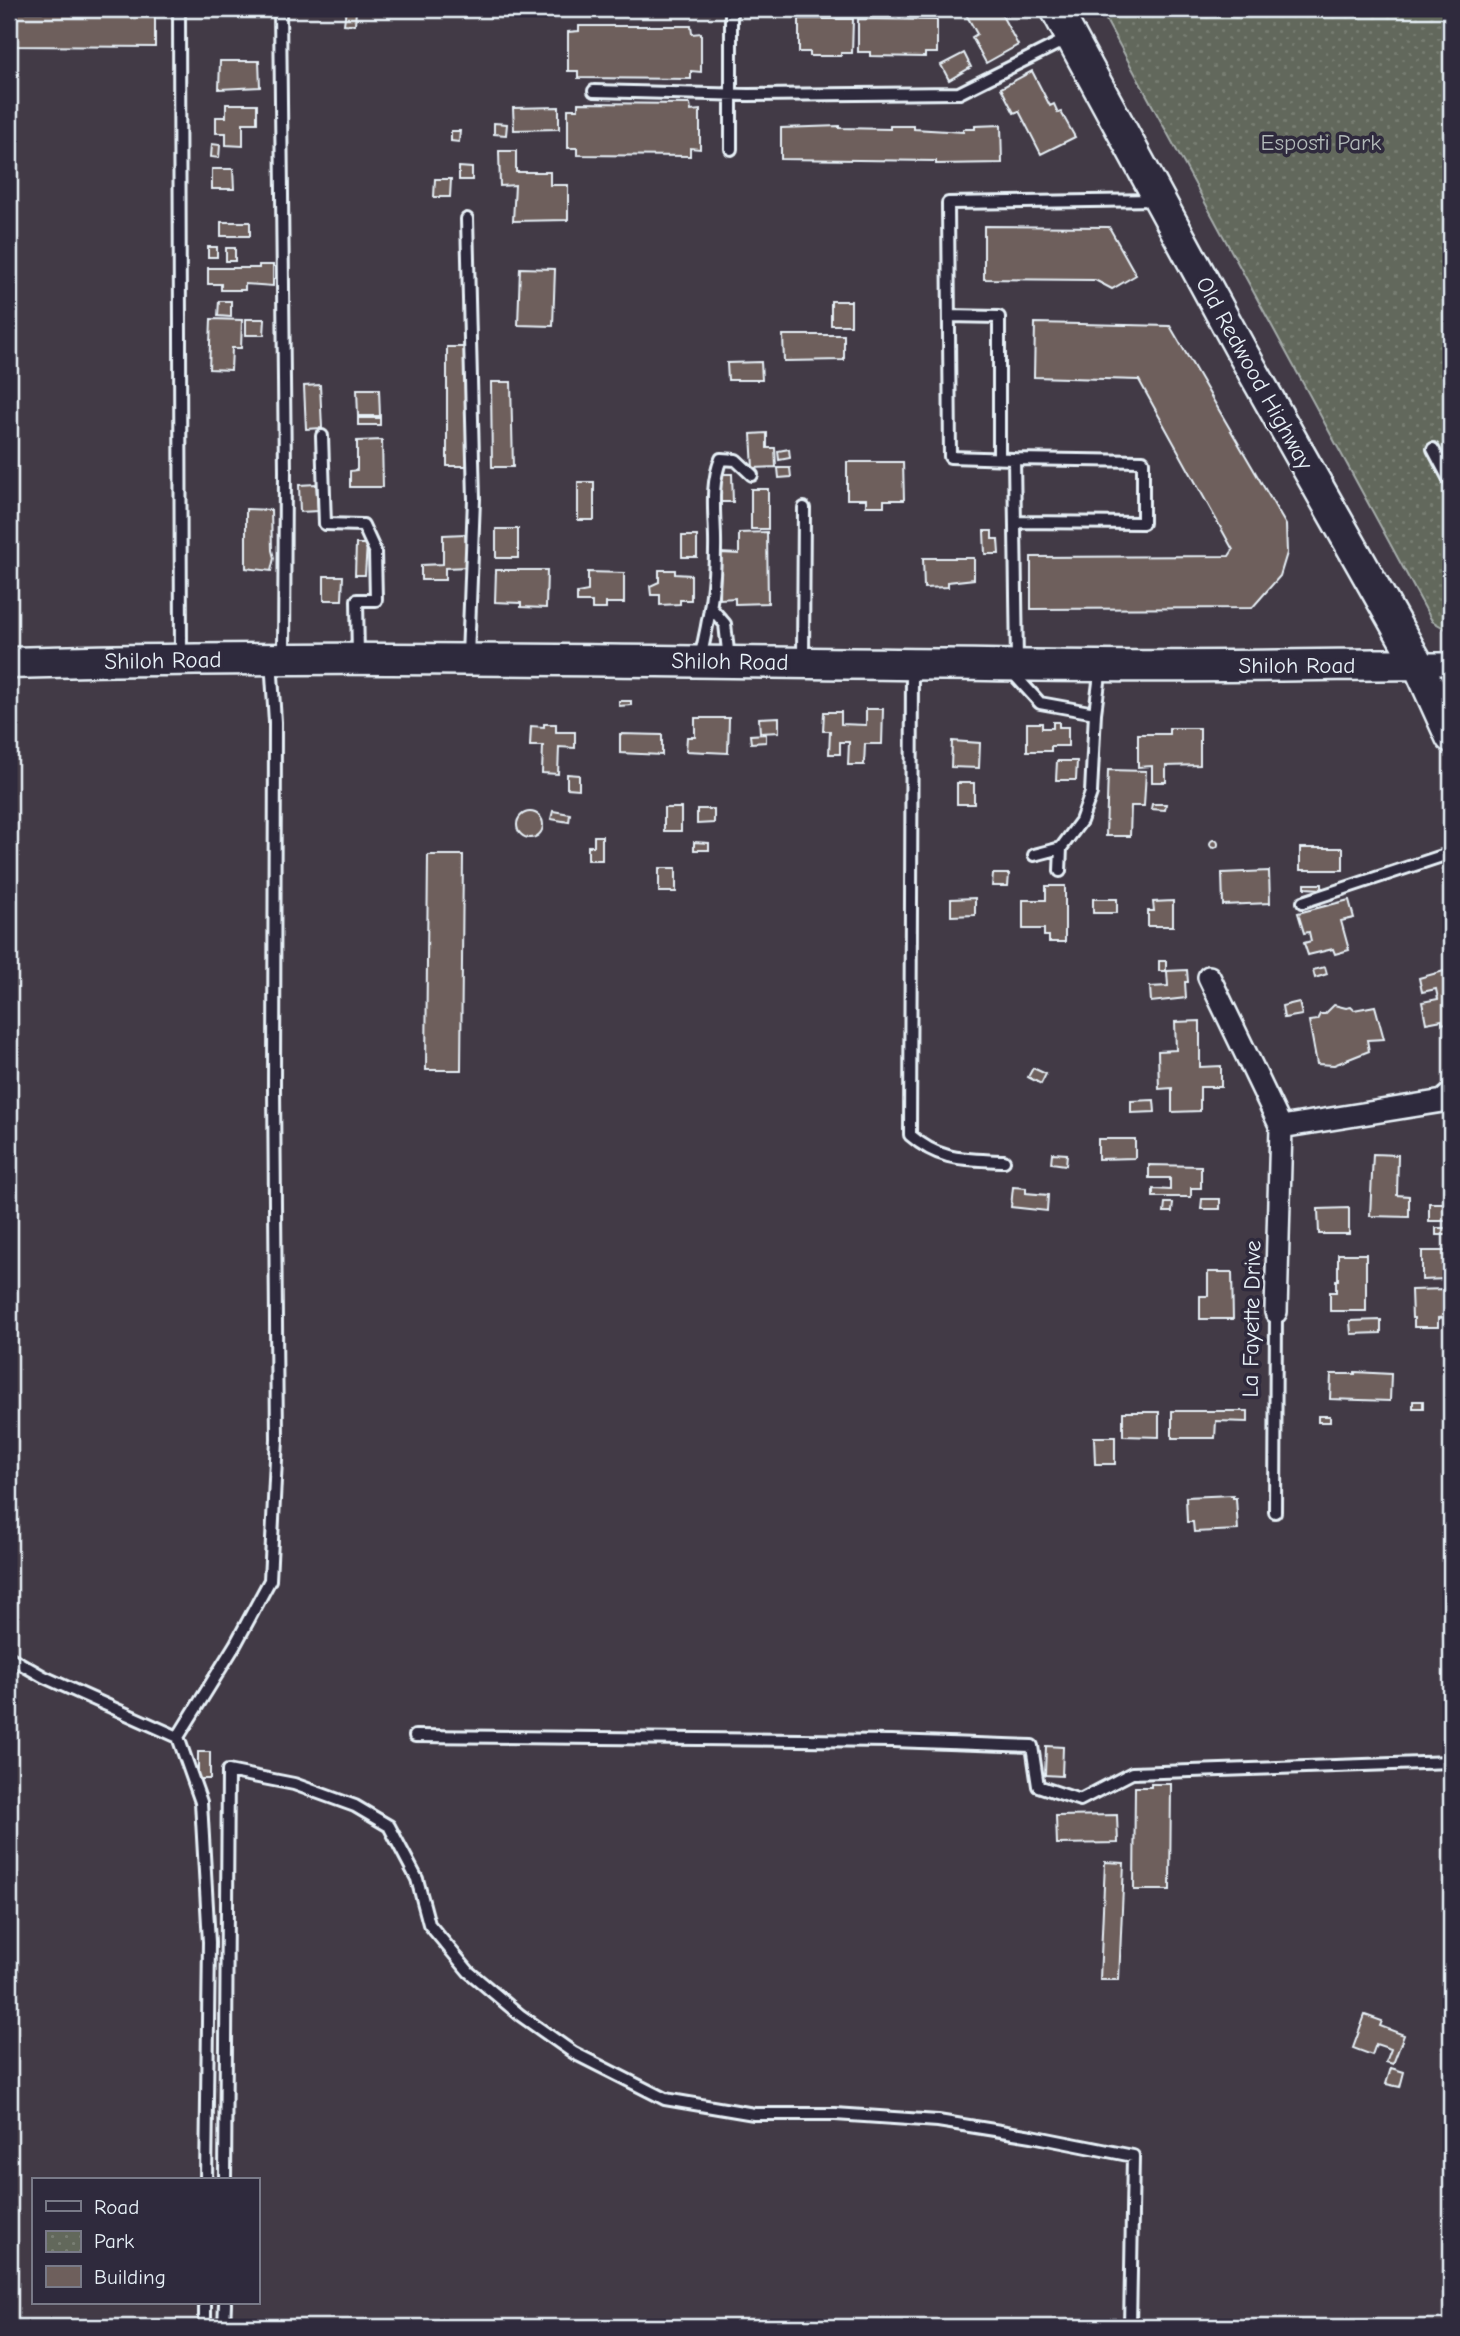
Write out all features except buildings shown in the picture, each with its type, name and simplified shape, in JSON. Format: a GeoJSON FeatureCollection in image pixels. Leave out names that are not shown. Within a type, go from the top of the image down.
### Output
{"type":"FeatureCollection","features":[{"type":"Feature","properties":{"kind":"main road","name":"Old Redwood Highway"},"geometry":{"type":"LineString","coordinates":[[1056,9],[1242,352],[1418,664],[1451,737]]}},
{"type":"Feature","properties":{"kind":"main road","name":"Shiloh Road"},"geometry":{"type":"LineString","coordinates":[[9,663],[181,658],[729,660],[1101,666],[1418,664]]}},
{"type":"Feature","properties":{"kind":"street","name":"Shiloh Road"},"geometry":{"type":"LineString","coordinates":[[1418,664],[1451,664]]}},
{"type":"Feature","properties":{"kind":"street","name":"La Fayette Drive"},"geometry":{"type":"LineString","coordinates":[[1209,977],[1281,1127],[1276,1312]]}},
{"type":"Feature","properties":{"kind":"street"},"geometry":{"type":"LineString","coordinates":[[1281,1127],[1443,1101],[1451,1094]]}},
{"type":"Feature","properties":{"kind":"lane"},"geometry":{"type":"LineString","coordinates":[[179,9],[181,658]]}},
{"type":"Feature","properties":{"kind":"lane"},"geometry":{"type":"LineString","coordinates":[[178,1737],[235,1645],[270,1580],[277,1439],[275,722],[285,471],[280,9]]}},
{"type":"Feature","properties":{"kind":"lane"},"geometry":{"type":"LineString","coordinates":[[732,9],[732,149]]}},
{"type":"Feature","properties":{"kind":"lane"},"geometry":{"type":"LineString","coordinates":[[594,91],[730,95],[959,93],[1071,37]]}},
{"type":"Feature","properties":{"kind":"lane"},"geometry":{"type":"LineString","coordinates":[[1015,522],[1143,523],[1143,461],[950,457],[948,203],[1160,200]]}},
{"type":"Feature","properties":{"kind":"lane"},"geometry":{"type":"LineString","coordinates":[[467,219],[474,499],[467,660]]}},
{"type":"Feature","properties":{"kind":"lane"},"geometry":{"type":"LineString","coordinates":[[949,316],[999,317],[999,458]]}},
{"type":"Feature","properties":{"kind":"lane"},"geometry":{"type":"LineString","coordinates":[[322,436],[325,524],[363,525],[375,551],[376,600],[357,600],[358,659]]}},
{"type":"Feature","properties":{"kind":"lane"},"geometry":{"type":"LineString","coordinates":[[1433,449],[1451,483]]}},
{"type":"Feature","properties":{"kind":"lane"},"geometry":{"type":"LineString","coordinates":[[699,660],[712,609],[715,552],[714,477],[721,459],[736,460],[752,475]]}},
{"type":"Feature","properties":{"kind":"lane"},"geometry":{"type":"LineString","coordinates":[[1014,459],[1012,665],[1040,703],[1095,713]]}},
{"type":"Feature","properties":{"kind":"lane"},"geometry":{"type":"LineString","coordinates":[[803,663],[804,508]]}},
{"type":"Feature","properties":{"kind":"lane"},"geometry":{"type":"LineString","coordinates":[[712,609],[725,624],[729,660]]}},
{"type":"Feature","properties":{"kind":"lane"},"geometry":{"type":"LineString","coordinates":[[912,664],[910,1135],[925,1149],[950,1158],[1004,1161]]}},
{"type":"Feature","properties":{"kind":"lane"},"geometry":{"type":"LineString","coordinates":[[1060,871],[1061,848],[1081,821],[1091,793],[1095,713],[1101,666]]}},
{"type":"Feature","properties":{"kind":"lane"},"geometry":{"type":"LineString","coordinates":[[1034,855],[1061,848]]}},
{"type":"Feature","properties":{"kind":"lane"},"geometry":{"type":"LineString","coordinates":[[1303,902],[1451,853]]}},
{"type":"Feature","properties":{"kind":"lane","name":"La Fayette Drive"},"geometry":{"type":"LineString","coordinates":[[1275,1512],[1276,1312]]}},
{"type":"Feature","properties":{"kind":"lane"},"geometry":{"type":"LineString","coordinates":[[9,1657],[44,1677],[178,1737],[201,1802],[209,1942],[206,2178]]}},
{"type":"Feature","properties":{"kind":"lane"},"geometry":{"type":"LineString","coordinates":[[415,1736],[865,1741],[1032,1746],[1038,1786],[1080,1800],[1132,1773],[1451,1762]]}},
{"type":"Feature","properties":{"kind":"lane"},"geometry":{"type":"LineString","coordinates":[[225,2178],[228,1771],[294,1784],[355,1806],[389,1826],[417,1880],[429,1924],[469,1972],[520,2015],[575,2053],[665,2099],[754,2114],[835,2114],[938,2121],[1032,2136],[1133,2157],[1130,2327]]}},
{"type":"Feature","properties":{"kind":"lane"},"geometry":{"type":"LineString","coordinates":[[205,2304],[205,2327]]}},
{"type":"Feature","properties":{"kind":"lane"},"geometry":{"type":"LineString","coordinates":[[224,2327],[225,2304]]}},
{"type":"Feature","properties":{"kind":"green space","name":"Esposti Park"},"geometry":{"type":"Polygon","coordinates":[[[1100,9],[1451,9],[1451,632],[1432,621],[1100,9]]]}}]}
